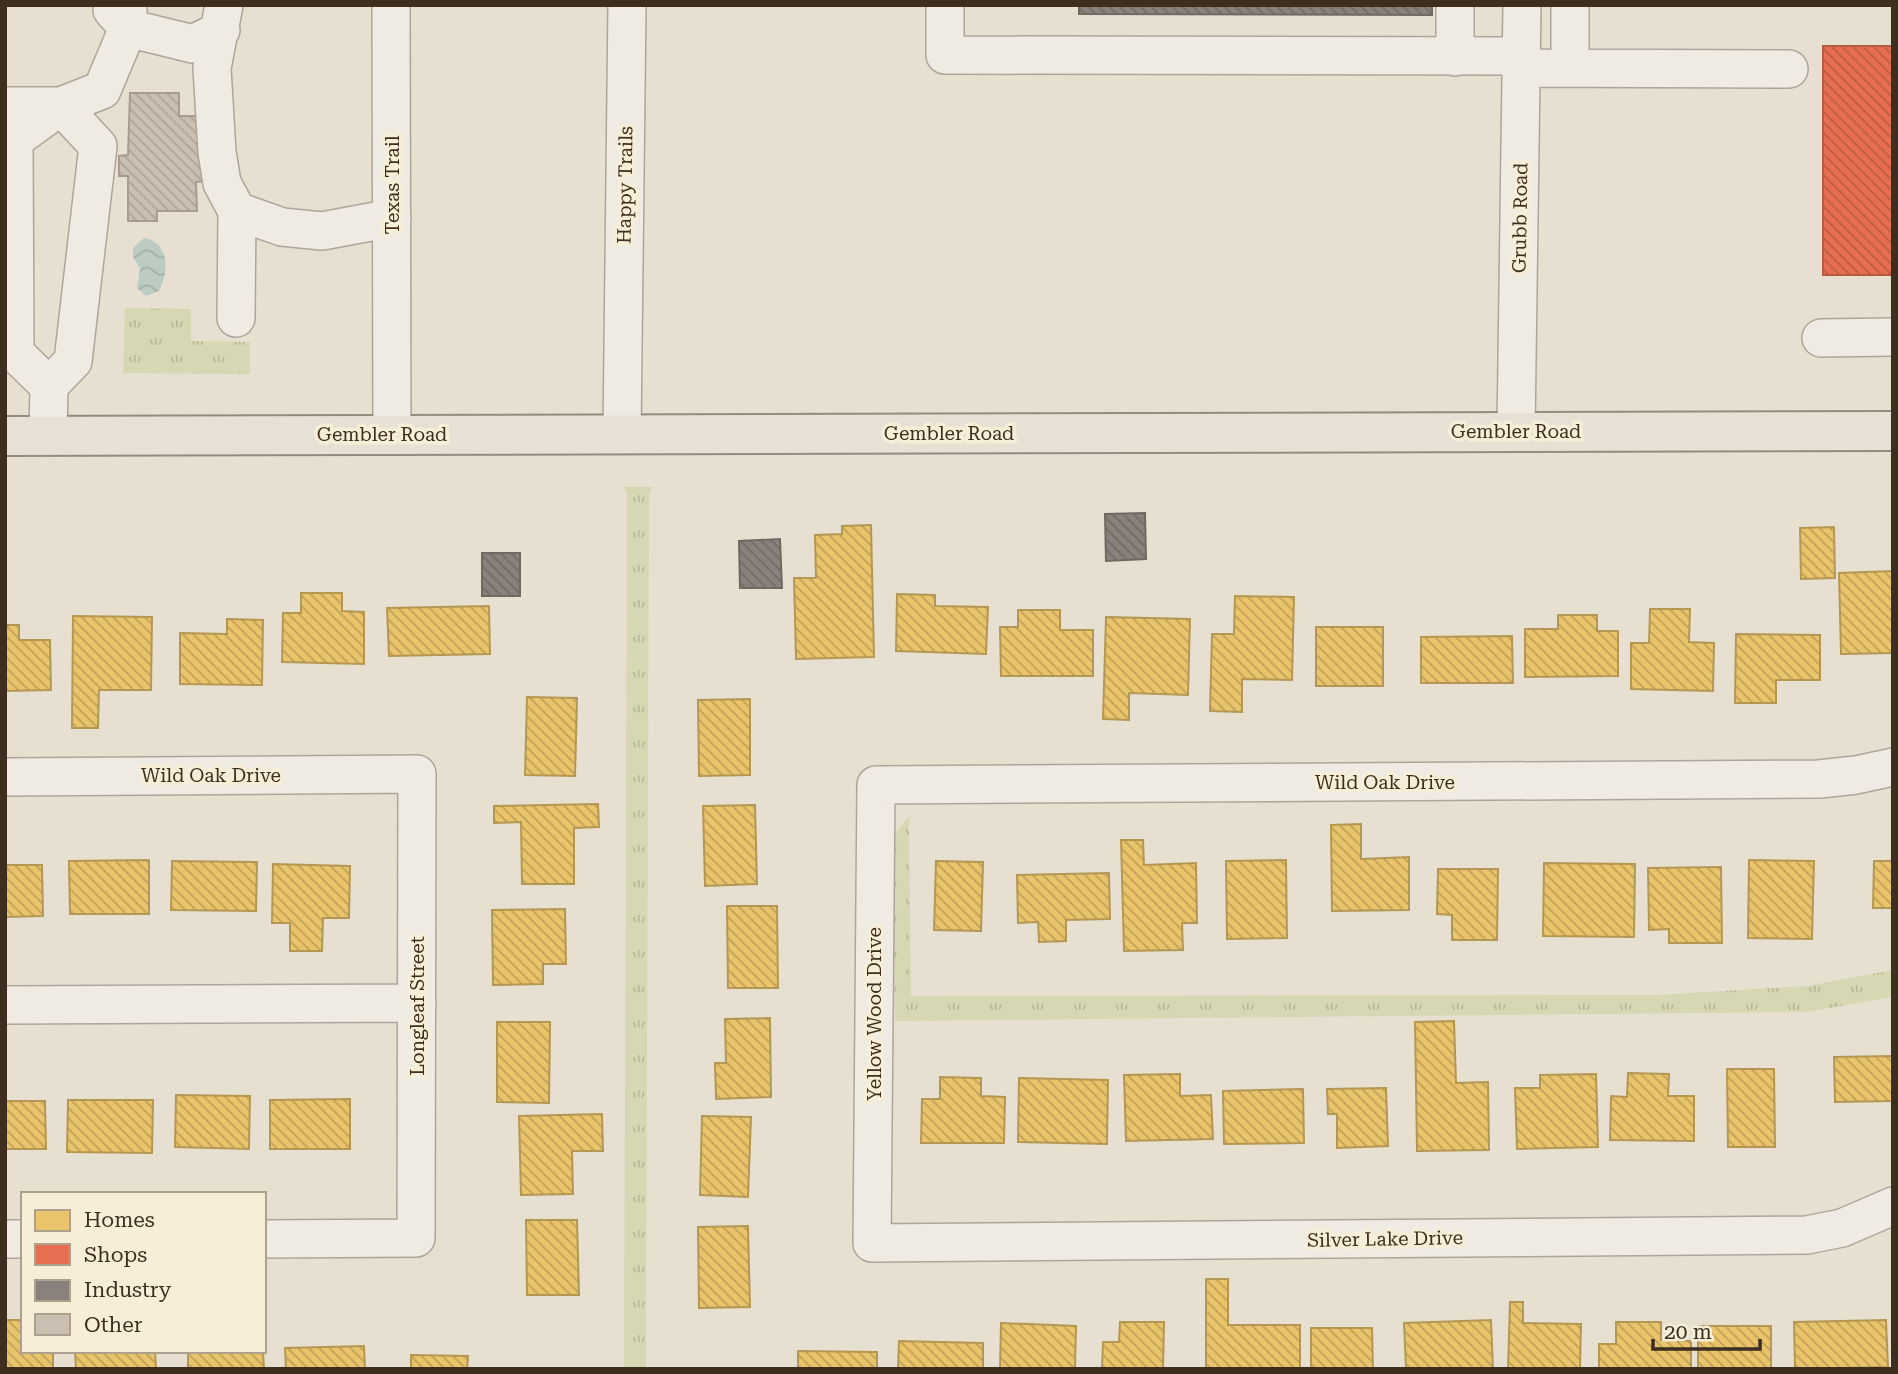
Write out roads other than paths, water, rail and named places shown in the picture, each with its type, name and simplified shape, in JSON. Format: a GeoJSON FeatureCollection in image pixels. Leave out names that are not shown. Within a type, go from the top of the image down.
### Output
{"type":"FeatureCollection","features":[{"type":"Feature","properties":{"kind":"main road","name":"Gembler Road"},"geometry":{"type":"LineString","coordinates":[[5,436],[1893,431]]}},
{"type":"Feature","properties":{"kind":"street","name":"Texas Trail"},"geometry":{"type":"LineString","coordinates":[[391,5],[392,434]]}},
{"type":"Feature","properties":{"kind":"street","name":"Happy Trails"},"geometry":{"type":"LineString","coordinates":[[622,434],[627,5]]}},
{"type":"Feature","properties":{"kind":"street"},"geometry":{"type":"LineString","coordinates":[[945,5],[945,55],[1455,57],[1570,68],[1789,69]]}},
{"type":"Feature","properties":{"kind":"street"},"geometry":{"type":"LineString","coordinates":[[1455,5],[1455,57]]}},
{"type":"Feature","properties":{"kind":"street","name":"Grubb Road"},"geometry":{"type":"LineString","coordinates":[[1516,431],[1522,5]]}},
{"type":"Feature","properties":{"kind":"street"},"geometry":{"type":"LineString","coordinates":[[1570,5],[1570,68]]}},
{"type":"Feature","properties":{"kind":"street"},"geometry":{"type":"LineString","coordinates":[[49,386],[15,353],[13,140],[61,106],[102,90],[121,13],[193,44],[222,18]]}},
{"type":"Feature","properties":{"kind":"street"},"geometry":{"type":"LineString","coordinates":[[222,18],[212,68],[217,152],[222,183],[237,211],[236,318]]}},
{"type":"Feature","properties":{"kind":"street"},"geometry":{"type":"LineString","coordinates":[[5,106],[61,106],[98,146],[73,361],[49,386],[48,436]]}},
{"type":"Feature","properties":{"kind":"street"},"geometry":{"type":"LineString","coordinates":[[237,211],[282,227],[322,231],[392,218]]}},
{"type":"Feature","properties":{"kind":"street"},"geometry":{"type":"LineString","coordinates":[[1821,338],[1893,337]]}},
{"type":"Feature","properties":{"kind":"street","name":"Wild Oak Drive"},"geometry":{"type":"LineString","coordinates":[[876,785],[1819,779],[1893,767]]}},
{"type":"Feature","properties":{"kind":"street","name":"Wild Oak Drive"},"geometry":{"type":"LineString","coordinates":[[5,776],[417,774]]}},
{"type":"Feature","properties":{"kind":"street","name":"Longleaf Street"},"geometry":{"type":"LineString","coordinates":[[266,1239],[416,1238],[417,774]]}},
{"type":"Feature","properties":{"kind":"street","name":"Yellow Wood Drive"},"geometry":{"type":"LineString","coordinates":[[872,1243],[876,785]]}},
{"type":"Feature","properties":{"kind":"street"},"geometry":{"type":"LineString","coordinates":[[5,1005],[417,1003]]}},
{"type":"Feature","properties":{"kind":"street","name":"Silver Lake Drive"},"geometry":{"type":"LineString","coordinates":[[872,1243],[1807,1235],[1842,1228],[1893,1206]]}},
{"type":"Feature","properties":{"kind":"water"},"geometry":{"type":"Polygon","coordinates":[[[144,238],[159,246],[166,267],[159,291],[146,296],[137,288],[140,269],[133,257],[133,248],[144,238]]]}}]}
